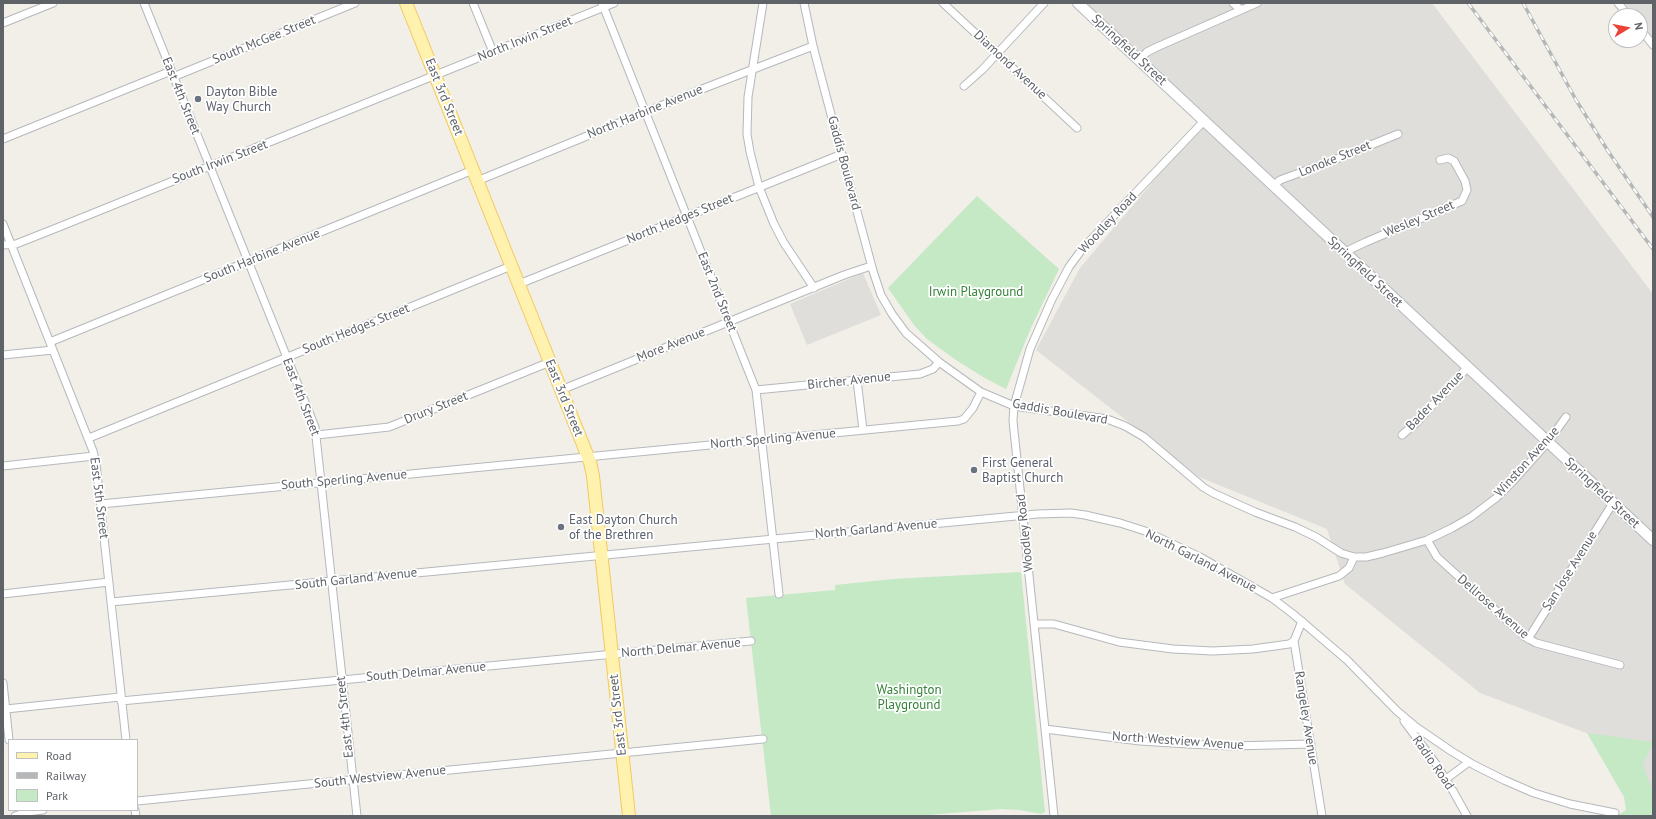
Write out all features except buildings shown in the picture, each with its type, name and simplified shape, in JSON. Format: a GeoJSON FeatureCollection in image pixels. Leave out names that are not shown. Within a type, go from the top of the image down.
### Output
{"type":"FeatureCollection","features":[{"type":"Feature","properties":{"kind":"main road","name":"East 3rd Street"},"geometry":{"type":"LineString","coordinates":[[406,3],[588,457],[593,476],[629,816]]}},
{"type":"Feature","properties":{"kind":"main road","name":"Springfield Street"},"geometry":{"type":"LineString","coordinates":[[1078,3],[1653,540]]}},
{"type":"Feature","properties":{"kind":"street"},"geometry":{"type":"LineString","coordinates":[[3,23],[53,3]]}},
{"type":"Feature","properties":{"kind":"street","name":"East 4th Street"},"geometry":{"type":"LineString","coordinates":[[144,3],[316,435],[357,816]]}},
{"type":"Feature","properties":{"kind":"street","name":"South McGee Street"},"geometry":{"type":"LineString","coordinates":[[3,139],[355,3]]}},
{"type":"Feature","properties":{"kind":"street"},"geometry":{"type":"LineString","coordinates":[[473,3],[493,52]]}},
{"type":"Feature","properties":{"kind":"street","name":"North Irwin Street"},"geometry":{"type":"LineString","coordinates":[[435,75],[493,52],[602,5],[614,3]]}},
{"type":"Feature","properties":{"kind":"street"},"geometry":{"type":"LineString","coordinates":[[763,3],[748,97],[747,134],[759,188],[766,206],[784,243],[814,288]]}},
{"type":"Feature","properties":{"kind":"street","name":"Gaddis Boulevard"},"geometry":{"type":"LineString","coordinates":[[804,3],[813,46],[871,266],[881,295],[897,322],[906,333],[939,362],[981,392],[1014,406],[1107,419],[1125,426],[1144,437],[1203,487],[1243,507],[1302,530],[1341,552],[1354,557]]}},
{"type":"Feature","properties":{"kind":"street","name":"Diamond Avenue"},"geometry":{"type":"LineString","coordinates":[[943,3],[1077,128]]}},
{"type":"Feature","properties":{"kind":"street"},"geometry":{"type":"LineString","coordinates":[[964,86],[1044,3]]}},
{"type":"Feature","properties":{"kind":"street"},"geometry":{"type":"LineString","coordinates":[[1233,3],[1241,10]]}},
{"type":"Feature","properties":{"kind":"street"},"geometry":{"type":"LineString","coordinates":[[1139,60],[1147,52],[1157,47],[1257,3]]}},
{"type":"Feature","properties":{"kind":"street","name":"East 2nd Street"},"geometry":{"type":"LineString","coordinates":[[602,5],[756,390],[779,594]]}},
{"type":"Feature","properties":{"kind":"street","name":"North Harbine Avenue"},"geometry":{"type":"LineString","coordinates":[[475,176],[645,112],[813,46]]}},
{"type":"Feature","properties":{"kind":"street","name":"South Irwin Street"},"geometry":{"type":"LineString","coordinates":[[3,245],[11,245],[59,227],[435,75]]}},
{"type":"Feature","properties":{"kind":"street","name":"Woodley Road"},"geometry":{"type":"LineString","coordinates":[[1054,816],[1013,421],[1014,406],[1030,350],[1052,299],[1069,267],[1083,248],[1204,121]]}},
{"type":"Feature","properties":{"kind":"street","name":"Lonoke Street"},"geometry":{"type":"LineString","coordinates":[[1273,186],[1280,180],[1398,134]]}},
{"type":"Feature","properties":{"kind":"street","name":"North Hedges Street"},"geometry":{"type":"LineString","coordinates":[[519,284],[842,154]]}},
{"type":"Feature","properties":{"kind":"street","name":"Wesley Street"},"geometry":{"type":"LineString","coordinates":[[1346,254],[1352,249],[1366,242],[1462,201],[1467,190],[1466,181],[1454,161],[1448,158],[1440,160]]}},
{"type":"Feature","properties":{"kind":"street","name":"South Harbine Avenue"},"geometry":{"type":"LineString","coordinates":[[50,342],[247,262],[475,176]]}},
{"type":"Feature","properties":{"kind":"street","name":"East 5th Street"},"geometry":{"type":"LineString","coordinates":[[3,224],[89,438],[94,456],[126,739]]}},
{"type":"Feature","properties":{"kind":"street","name":"South Hedges Street"},"geometry":{"type":"LineString","coordinates":[[89,438],[512,266]]}},
{"type":"Feature","properties":{"kind":"street","name":"More Avenue"},"geometry":{"type":"LineString","coordinates":[[561,390],[729,321],[871,266]]}},
{"type":"Feature","properties":{"kind":"street"},"geometry":{"type":"LineString","coordinates":[[3,355],[53,350]]}},
{"type":"Feature","properties":{"kind":"street","name":"Drury Street"},"geometry":{"type":"LineString","coordinates":[[316,435],[389,427],[550,362]]}},
{"type":"Feature","properties":{"kind":"street","name":"Bircher Avenue"},"geometry":{"type":"LineString","coordinates":[[756,390],[920,374],[933,369],[939,362]]}},
{"type":"Feature","properties":{"kind":"street","name":"Bader Avenue"},"geometry":{"type":"LineString","coordinates":[[1402,435],[1468,367]]}},
{"type":"Feature","properties":{"kind":"street"},"geometry":{"type":"LineString","coordinates":[[858,380],[863,430]]}},
{"type":"Feature","properties":{"kind":"street","name":"North Sperling Avenue"},"geometry":{"type":"LineString","coordinates":[[588,457],[958,421],[964,419],[973,408],[981,392]]}},
{"type":"Feature","properties":{"kind":"street","name":"Winston Avenue"},"geometry":{"type":"LineString","coordinates":[[1354,557],[1363,557],[1383,553],[1427,540],[1452,528],[1488,504],[1514,480],[1548,442],[1566,417]]}},
{"type":"Feature","properties":{"kind":"street"},"geometry":{"type":"LineString","coordinates":[[3,466],[94,456]]}},
{"type":"Feature","properties":{"kind":"street","name":"South Sperling Avenue"},"geometry":{"type":"LineString","coordinates":[[100,504],[588,457]]}},
{"type":"Feature","properties":{"kind":"street","name":"San Jose Avenue"},"geometry":{"type":"LineString","coordinates":[[1528,639],[1613,503]]}},
{"type":"Feature","properties":{"kind":"street","name":"North Garland Avenue"},"geometry":{"type":"LineString","coordinates":[[601,555],[1023,515],[1071,513],[1120,522],[1145,531],[1200,557],[1272,598],[1302,621],[1347,660],[1397,711],[1428,736],[1469,762],[1497,777],[1534,793],[1570,804],[1614,813]]}},
{"type":"Feature","properties":{"kind":"street","name":"Dellrose Avenue"},"geometry":{"type":"LineString","coordinates":[[1427,540],[1437,557],[1506,621],[1528,639],[1536,643],[1620,665]]}},
{"type":"Feature","properties":{"kind":"street","name":"South Garland Avenue"},"geometry":{"type":"LineString","coordinates":[[111,602],[601,555]]}},
{"type":"Feature","properties":{"kind":"street"},"geometry":{"type":"LineString","coordinates":[[1272,598],[1339,576],[1349,568],[1354,557]]}},
{"type":"Feature","properties":{"kind":"street"},"geometry":{"type":"LineString","coordinates":[[3,594],[109,582]]}},
{"type":"Feature","properties":{"kind":"street"},"geometry":{"type":"LineString","coordinates":[[1035,624],[1054,624],[1119,642],[1180,650],[1213,651],[1253,649],[1289,644],[1294,640],[1302,621]]}},
{"type":"Feature","properties":{"kind":"street","name":"Rangeley Avenue"},"geometry":{"type":"LineString","coordinates":[[1294,640],[1322,816]]}},
{"type":"Feature","properties":{"kind":"street","name":"North Delmar Avenue"},"geometry":{"type":"LineString","coordinates":[[612,654],[751,642]]}},
{"type":"Feature","properties":{"kind":"street","name":"South Delmar Avenue"},"geometry":{"type":"LineString","coordinates":[[6,709],[342,680],[612,654]]}},
{"type":"Feature","properties":{"kind":"street"},"geometry":{"type":"LineString","coordinates":[[3,683],[9,739]]}},
{"type":"Feature","properties":{"kind":"street","name":"Radio Road"},"geometry":{"type":"LineString","coordinates":[[1397,711],[1446,779],[1467,816]]}},
{"type":"Feature","properties":{"kind":"street","name":"North Westview Avenue"},"geometry":{"type":"LineString","coordinates":[[1045,729],[1140,741],[1181,744],[1233,746],[1311,744]]}},
{"type":"Feature","properties":{"kind":"street"},"geometry":{"type":"LineString","coordinates":[[622,753],[763,739]]}},
{"type":"Feature","properties":{"kind":"street","name":"South Westview Avenue"},"geometry":{"type":"LineString","coordinates":[[138,801],[622,753]]}},
{"type":"Feature","properties":{"kind":"street"},"geometry":{"type":"LineString","coordinates":[[1446,779],[1469,762]]}},
{"type":"Feature","properties":{"kind":"street"},"geometry":{"type":"LineString","coordinates":[[16,814],[36,811]]}},
{"type":"Feature","properties":{"kind":"shaded area"},"geometry":{"type":"Polygon","coordinates":[[[1080,3],[1432,3],[1653,294],[1653,813],[1618,745],[1480,693],[1345,584],[1327,529],[1199,477],[1036,350],[1080,268],[1204,121],[1080,3]]]}},
{"type":"Feature","properties":{"kind":"shaded area"},"geometry":{"type":"Polygon","coordinates":[[[1625,3],[1653,3],[1653,38],[1648,31],[1648,8],[1629,8],[1625,3]]]}},
{"type":"Feature","properties":{"kind":"shaded area"},"geometry":{"type":"Polygon","coordinates":[[[863,273],[881,315],[807,345],[790,304],[863,273]]]}},
{"type":"Feature","properties":{"kind":"green space","name":"Irwin Playground"},"geometry":{"type":"Polygon","coordinates":[[[977,196],[1059,269],[1030,330],[1006,389],[956,360],[927,339],[914,325],[888,288],[977,196]]]}},
{"type":"Feature","properties":{"kind":"green space","name":"Washington Playground"},"geometry":{"type":"Polygon","coordinates":[[[1021,572],[1045,812],[1041,814],[1020,810],[1001,809],[916,816],[771,816],[746,598],[835,590],[835,585],[893,579],[1021,572]]]}},
{"type":"Feature","properties":{"kind":"green space"},"geometry":{"type":"Polygon","coordinates":[[[1587,733],[1653,742],[1643,765],[1653,792],[1653,816],[1617,816],[1626,810],[1624,797],[1587,733]]]}},
{"type":"Feature","properties":{"kind":"railway"},"geometry":{"type":"LineString","coordinates":[[1468,3],[1653,249]]}},
{"type":"Feature","properties":{"kind":"railway"},"geometry":{"type":"LineString","coordinates":[[1523,3],[1576,100],[1608,151],[1653,217]]}},
{"type":"Feature","properties":{"kind":"place","name":"Dayton Bible Way Church"},"geometry":{"type":"Point","coordinates":[198,99]}},
{"type":"Feature","properties":{"kind":"place","name":"First General Baptist Church"},"geometry":{"type":"Point","coordinates":[974,470]}},
{"type":"Feature","properties":{"kind":"place","name":"East Dayton Church of the Brethren"},"geometry":{"type":"Point","coordinates":[561,527]}}]}
